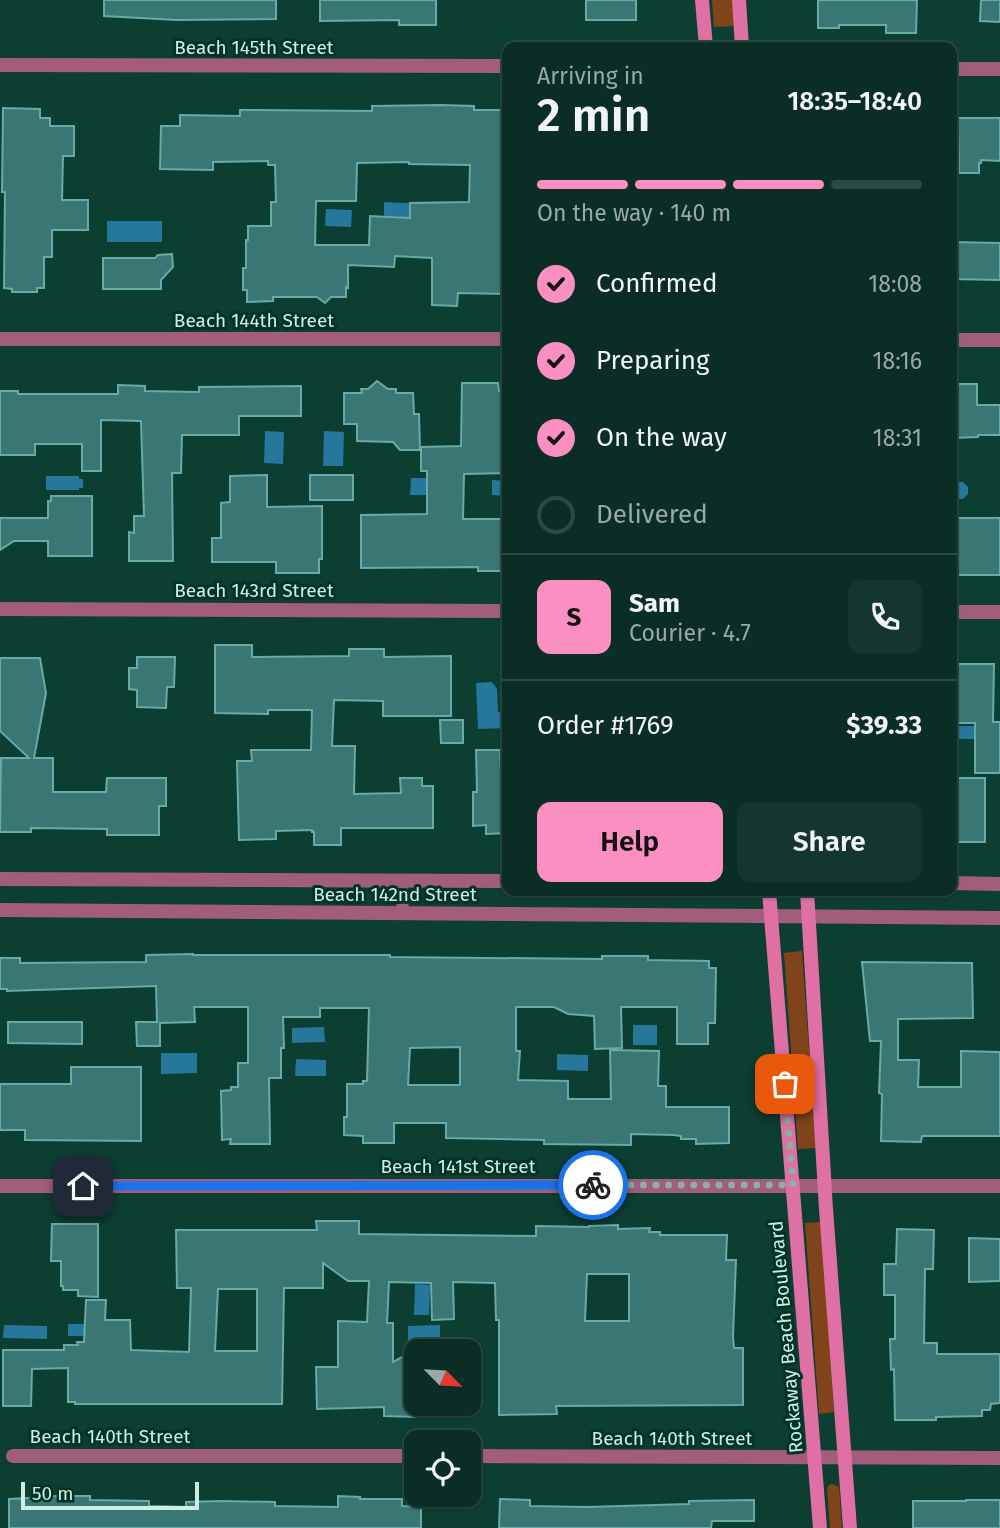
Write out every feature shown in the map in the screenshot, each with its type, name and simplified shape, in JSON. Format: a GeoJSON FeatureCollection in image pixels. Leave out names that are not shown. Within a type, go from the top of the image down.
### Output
{"type":"FeatureCollection","features":[{"type":"Feature","properties":{"kind":"street"},"geometry":{"type":"LineString","coordinates":[[702,0],[706,42]]}},
{"type":"Feature","properties":{"kind":"street"},"geometry":{"type":"LineString","coordinates":[[738,0],[742,42]]}},
{"type":"Feature","properties":{"kind":"street","name":"Beach 145th Street"},"geometry":{"type":"LineString","coordinates":[[0,65],[502,66]]}},
{"type":"Feature","properties":{"kind":"street"},"geometry":{"type":"LineString","coordinates":[[957,69],[1000,69]]}},
{"type":"Feature","properties":{"kind":"street","name":"Beach 144th Street"},"geometry":{"type":"LineString","coordinates":[[0,340],[502,339]]}},
{"type":"Feature","properties":{"kind":"street"},"geometry":{"type":"LineString","coordinates":[[957,340],[1000,340]]}},
{"type":"Feature","properties":{"kind":"street","name":"Beach 143rd Street"},"geometry":{"type":"LineString","coordinates":[[0,608],[502,611]]}},
{"type":"Feature","properties":{"kind":"street"},"geometry":{"type":"LineString","coordinates":[[957,612],[1000,612]]}},
{"type":"Feature","properties":{"kind":"street","name":"Beach 142nd Street"},"geometry":{"type":"LineString","coordinates":[[0,879],[502,881]]}},
{"type":"Feature","properties":{"kind":"street"},"geometry":{"type":"LineString","coordinates":[[957,883],[1000,884]]}},
{"type":"Feature","properties":{"kind":"street","name":"Rockaway Beach Boulevard"},"geometry":{"type":"LineString","coordinates":[[770,896],[820,1528]]}},
{"type":"Feature","properties":{"kind":"street"},"geometry":{"type":"LineString","coordinates":[[807,896],[850,1528]]}},
{"type":"Feature","properties":{"kind":"street","name":"Beach 142nd Street"},"geometry":{"type":"LineString","coordinates":[[0,910],[1000,918]]}},
{"type":"Feature","properties":{"kind":"street","name":"Beach 141st Street"},"geometry":{"type":"LineString","coordinates":[[0,1186],[1000,1186]]}},
{"type":"Feature","properties":{"kind":"street","name":"Beach 140th Street"},"geometry":{"type":"LineString","coordinates":[[13,1455],[404,1456]]}},
{"type":"Feature","properties":{"kind":"street","name":"Beach 140th Street"},"geometry":{"type":"LineString","coordinates":[[481,1456],[1000,1458]]}},
{"type":"Feature","properties":{"kind":"lane"},"geometry":{"type":"LineString","coordinates":[[401,881],[403,913]]}},
{"type":"Feature","properties":{"kind":"shaded area"},"geometry":{"type":"Polygon","coordinates":[[[712,0],[733,0],[735,26],[714,27],[712,0]]]}},
{"type":"Feature","properties":{"kind":"shaded area"},"geometry":{"type":"Polygon","coordinates":[[[802,951],[816,1148],[798,1149],[784,953],[802,951]]]}},
{"type":"Feature","properties":{"kind":"shaded area"},"geometry":{"type":"Polygon","coordinates":[[[821,1222],[834,1412],[819,1414],[805,1223],[821,1222]]]}},
{"type":"Feature","properties":{"kind":"shaded area"},"geometry":{"type":"Polygon","coordinates":[[[832,1484],[839,1487],[842,1528],[830,1528],[827,1489],[832,1484]]]}},
{"type":"Feature","properties":{"kind":"water"},"geometry":{"type":"Polygon","coordinates":[[[384,202],[425,204],[424,218],[384,216],[384,202]]]}},
{"type":"Feature","properties":{"kind":"water"},"geometry":{"type":"Polygon","coordinates":[[[326,209],[352,210],[351,227],[325,226],[326,209]]]}},
{"type":"Feature","properties":{"kind":"water"},"geometry":{"type":"Polygon","coordinates":[[[107,221],[162,221],[162,242],[107,242],[107,221]]]}},
{"type":"Feature","properties":{"kind":"water"},"geometry":{"type":"Polygon","coordinates":[[[265,431],[284,432],[283,464],[264,463],[265,431]]]}},
{"type":"Feature","properties":{"kind":"water"},"geometry":{"type":"Polygon","coordinates":[[[324,431],[344,432],[343,466],[323,466],[324,431]]]}},
{"type":"Feature","properties":{"kind":"water"},"geometry":{"type":"Polygon","coordinates":[[[46,476],[79,476],[79,479],[83,479],[83,488],[46,490],[46,476]]]}},
{"type":"Feature","properties":{"kind":"water"},"geometry":{"type":"Polygon","coordinates":[[[411,478],[436,478],[436,495],[410,495],[411,478]]]}},
{"type":"Feature","properties":{"kind":"water"},"geometry":{"type":"Polygon","coordinates":[[[492,480],[502,481],[502,496],[492,495],[492,480]]]}},
{"type":"Feature","properties":{"kind":"water"},"geometry":{"type":"Polygon","coordinates":[[[957,482],[963,482],[968,487],[968,494],[963,499],[957,499],[957,482]]]}},
{"type":"Feature","properties":{"kind":"water"},"geometry":{"type":"Polygon","coordinates":[[[492,682],[497,689],[498,712],[502,712],[502,728],[478,729],[476,683],[492,682]]]}},
{"type":"Feature","properties":{"kind":"water"},"geometry":{"type":"Polygon","coordinates":[[[981,726],[980,739],[959,739],[957,727],[981,726]]]}},
{"type":"Feature","properties":{"kind":"water"},"geometry":{"type":"Polygon","coordinates":[[[633,1025],[657,1025],[657,1045],[633,1045],[633,1025]]]}},
{"type":"Feature","properties":{"kind":"water"},"geometry":{"type":"Polygon","coordinates":[[[324,1027],[325,1042],[292,1043],[292,1028],[324,1027]]]}},
{"type":"Feature","properties":{"kind":"water"},"geometry":{"type":"Polygon","coordinates":[[[161,1053],[197,1053],[197,1073],[161,1074],[161,1053]]]}},
{"type":"Feature","properties":{"kind":"water"},"geometry":{"type":"Polygon","coordinates":[[[557,1054],[588,1055],[588,1071],[557,1070],[557,1054]]]}},
{"type":"Feature","properties":{"kind":"water"},"geometry":{"type":"Polygon","coordinates":[[[296,1059],[326,1060],[326,1076],[295,1076],[296,1059]]]}},
{"type":"Feature","properties":{"kind":"water"},"geometry":{"type":"Polygon","coordinates":[[[415,1284],[430,1285],[429,1315],[414,1315],[415,1284]]]}},
{"type":"Feature","properties":{"kind":"water"},"geometry":{"type":"Polygon","coordinates":[[[68,1324],[97,1324],[97,1336],[68,1336],[68,1324]]]}},
{"type":"Feature","properties":{"kind":"water"},"geometry":{"type":"Polygon","coordinates":[[[4,1325],[47,1326],[47,1339],[3,1338],[4,1325]]]}},
{"type":"Feature","properties":{"kind":"water"},"geometry":{"type":"Polygon","coordinates":[[[440,1325],[440,1339],[408,1339],[408,1326],[440,1325]]]}},
{"type":"Feature","properties":{"kind":"building"},"geometry":{"type":"Polygon","coordinates":[[[104,0],[276,0],[276,19],[177,20],[104,16],[104,0]]]}},
{"type":"Feature","properties":{"kind":"building"},"geometry":{"type":"Polygon","coordinates":[[[320,0],[436,0],[436,25],[399,25],[399,20],[320,21],[320,0]]]}},
{"type":"Feature","properties":{"kind":"building"},"geometry":{"type":"Polygon","coordinates":[[[586,0],[636,0],[636,20],[586,20],[586,0]]]}},
{"type":"Feature","properties":{"kind":"building"},"geometry":{"type":"Polygon","coordinates":[[[818,0],[917,0],[916,33],[886,33],[886,25],[818,28],[818,0]]]}},
{"type":"Feature","properties":{"kind":"building"},"geometry":{"type":"Polygon","coordinates":[[[981,0],[1000,0],[1000,22],[980,21],[981,0]]]}},
{"type":"Feature","properties":{"kind":"building"},"geometry":{"type":"Polygon","coordinates":[[[440,105],[474,106],[474,110],[502,110],[502,294],[458,293],[457,306],[432,305],[432,258],[395,256],[394,267],[348,265],[346,297],[331,297],[325,303],[317,297],[273,297],[273,301],[247,302],[247,290],[243,290],[243,268],[246,268],[248,226],[271,226],[271,202],[276,202],[275,165],[268,165],[268,161],[213,162],[213,170],[160,169],[161,126],[180,126],[180,115],[240,116],[240,110],[372,111],[372,106],[440,105]],[[357,163],[356,201],[316,201],[315,245],[369,245],[370,216],[410,218],[410,203],[469,202],[470,165],[357,163]]]}},
{"type":"Feature","properties":{"kind":"building"},"geometry":{"type":"Polygon","coordinates":[[[3,108],[40,109],[40,118],[50,118],[50,126],[74,126],[74,156],[63,156],[62,200],[88,200],[88,230],[52,230],[52,257],[44,257],[44,288],[37,288],[37,292],[12,292],[12,289],[4,288],[3,108]]]}},
{"type":"Feature","properties":{"kind":"building"},"geometry":{"type":"Polygon","coordinates":[[[958,118],[1000,118],[1000,161],[981,160],[979,173],[959,173],[958,118]]]}},
{"type":"Feature","properties":{"kind":"building"},"geometry":{"type":"Polygon","coordinates":[[[957,242],[1000,243],[1000,280],[957,279],[957,242]]]}},
{"type":"Feature","properties":{"kind":"building"},"geometry":{"type":"Polygon","coordinates":[[[172,254],[173,267],[161,280],[161,289],[103,289],[103,258],[155,258],[158,255],[172,254]]]}},
{"type":"Feature","properties":{"kind":"building"},"geometry":{"type":"Polygon","coordinates":[[[377,381],[388,389],[396,389],[396,393],[413,393],[414,414],[419,414],[420,450],[400,450],[393,442],[357,441],[357,424],[344,424],[344,393],[362,393],[361,389],[368,389],[377,381]]]}},
{"type":"Feature","properties":{"kind":"building"},"geometry":{"type":"Polygon","coordinates":[[[462,383],[498,383],[499,391],[502,391],[502,473],[464,474],[463,519],[502,519],[502,571],[478,571],[478,567],[361,568],[361,515],[427,514],[427,471],[421,471],[421,447],[461,446],[462,383]]]}},
{"type":"Feature","properties":{"kind":"building"},"geometry":{"type":"Polygon","coordinates":[[[957,384],[977,384],[977,405],[1000,405],[1000,435],[957,438],[957,384]]]}},
{"type":"Feature","properties":{"kind":"building"},"geometry":{"type":"Polygon","coordinates":[[[118,385],[145,386],[145,391],[199,392],[199,387],[301,386],[301,416],[239,416],[239,435],[182,435],[181,473],[172,473],[173,561],[129,561],[129,532],[134,533],[134,516],[144,516],[141,421],[101,420],[101,471],[82,471],[82,444],[35,444],[35,455],[0,455],[0,391],[18,391],[18,394],[118,394],[118,385]]]}},
{"type":"Feature","properties":{"kind":"building"},"geometry":{"type":"Polygon","coordinates":[[[267,475],[267,507],[322,506],[322,559],[319,559],[319,573],[276,573],[276,562],[212,562],[212,538],[221,538],[221,503],[230,502],[230,476],[267,475]]]}},
{"type":"Feature","properties":{"kind":"building"},"geometry":{"type":"Polygon","coordinates":[[[310,475],[353,475],[353,500],[310,500],[310,475]]]}},
{"type":"Feature","properties":{"kind":"building"},"geometry":{"type":"Polygon","coordinates":[[[51,496],[92,496],[92,556],[48,556],[48,541],[14,541],[0,550],[0,518],[48,518],[48,501],[51,501],[51,496]]]}},
{"type":"Feature","properties":{"kind":"building"},"geometry":{"type":"Polygon","coordinates":[[[957,518],[1000,518],[1000,575],[957,575],[957,518]]]}},
{"type":"Feature","properties":{"kind":"building"},"geometry":{"type":"Polygon","coordinates":[[[215,645],[252,645],[252,657],[349,656],[349,649],[384,649],[384,657],[451,656],[451,716],[383,716],[383,701],[334,700],[332,746],[355,746],[354,794],[401,793],[400,778],[422,778],[422,786],[433,786],[433,828],[341,828],[341,845],[314,845],[312,830],[276,831],[276,839],[239,840],[237,761],[252,761],[251,750],[311,750],[312,710],[268,710],[268,714],[215,713],[215,645]]]}},
{"type":"Feature","properties":{"kind":"building"},"geometry":{"type":"Polygon","coordinates":[[[137,657],[175,657],[174,687],[167,687],[166,708],[137,707],[137,690],[129,689],[129,668],[137,668],[137,657]]]}},
{"type":"Feature","properties":{"kind":"building"},"geometry":{"type":"Polygon","coordinates":[[[0,658],[40,658],[46,693],[34,758],[53,758],[53,792],[106,792],[107,778],[166,778],[166,806],[159,806],[159,835],[107,835],[107,829],[31,828],[31,832],[0,832],[1,758],[29,758],[0,731],[0,658]]]}},
{"type":"Feature","properties":{"kind":"building"},"geometry":{"type":"Polygon","coordinates":[[[957,664],[994,664],[993,722],[1000,722],[1000,773],[975,773],[975,723],[958,723],[957,664]]]}},
{"type":"Feature","properties":{"kind":"building"},"geometry":{"type":"Polygon","coordinates":[[[440,720],[463,720],[463,743],[441,743],[440,720]]]}},
{"type":"Feature","properties":{"kind":"building"},"geometry":{"type":"Polygon","coordinates":[[[476,750],[500,750],[502,833],[486,834],[486,825],[473,826],[473,792],[477,792],[476,750]]]}},
{"type":"Feature","properties":{"kind":"building"},"geometry":{"type":"Polygon","coordinates":[[[957,778],[985,778],[985,842],[957,842],[957,778]]]}},
{"type":"Feature","properties":{"kind":"building"},"geometry":{"type":"Polygon","coordinates":[[[146,955],[390,955],[602,959],[602,956],[648,956],[648,960],[709,961],[709,968],[716,968],[715,1023],[708,1023],[708,1044],[677,1044],[677,1007],[621,1007],[622,1048],[595,1049],[594,1016],[568,1014],[554,1007],[516,1007],[516,1051],[520,1051],[518,1080],[568,1081],[568,1099],[611,1099],[610,1050],[659,1051],[658,1086],[666,1086],[666,1107],[729,1107],[729,1143],[696,1144],[696,1139],[681,1139],[681,1136],[631,1134],[631,1145],[544,1144],[544,1140],[446,1138],[446,1123],[394,1123],[394,1143],[363,1143],[363,1136],[344,1135],[344,1117],[347,1117],[347,1084],[363,1084],[363,1081],[367,1081],[369,1008],[320,1008],[320,1017],[283,1017],[281,1078],[269,1078],[270,1144],[230,1144],[231,1139],[222,1140],[221,1091],[238,1087],[238,1063],[248,1063],[248,1007],[194,1007],[195,1022],[160,1023],[160,1046],[137,1046],[136,1022],[157,1022],[156,986],[7,991],[0,989],[0,958],[20,958],[20,963],[146,962],[146,955]],[[460,1047],[410,1048],[408,1085],[460,1085],[460,1047]]]}},
{"type":"Feature","properties":{"kind":"building"},"geometry":{"type":"Polygon","coordinates":[[[862,962],[972,963],[973,1018],[898,1019],[898,1060],[919,1060],[918,1087],[961,1087],[961,1051],[1000,1052],[1000,1136],[922,1136],[921,1142],[881,1141],[881,1041],[870,1041],[862,962]]]}},
{"type":"Feature","properties":{"kind":"building"},"geometry":{"type":"Polygon","coordinates":[[[8,1022],[82,1022],[82,1044],[8,1043],[8,1022]]]}},
{"type":"Feature","properties":{"kind":"building"},"geometry":{"type":"Polygon","coordinates":[[[71,1067],[141,1067],[141,1141],[25,1140],[25,1130],[0,1130],[0,1084],[71,1084],[71,1067]]]}},
{"type":"Feature","properties":{"kind":"building"},"geometry":{"type":"Polygon","coordinates":[[[316,1221],[359,1221],[359,1234],[536,1236],[536,1226],[618,1225],[618,1229],[650,1228],[649,1232],[660,1232],[660,1235],[727,1235],[726,1260],[736,1260],[733,1336],[734,1348],[743,1348],[743,1405],[556,1406],[557,1414],[499,1415],[499,1320],[496,1320],[495,1283],[453,1282],[454,1319],[432,1320],[431,1283],[389,1282],[387,1323],[393,1323],[393,1362],[404,1356],[404,1416],[416,1417],[384,1416],[384,1407],[317,1409],[316,1367],[338,1367],[338,1321],[367,1322],[369,1281],[348,1281],[323,1263],[323,1288],[284,1288],[282,1404],[75,1404],[68,1402],[68,1368],[32,1369],[31,1406],[3,1406],[3,1350],[64,1350],[64,1345],[84,1342],[86,1300],[106,1300],[105,1320],[130,1320],[131,1350],[189,1352],[191,1288],[177,1288],[176,1230],[317,1230],[316,1221]],[[587,1274],[585,1321],[629,1321],[629,1274],[587,1274]],[[218,1289],[215,1351],[257,1351],[257,1289],[218,1289]]]}},
{"type":"Feature","properties":{"kind":"building"},"geometry":{"type":"Polygon","coordinates":[[[52,1224],[98,1224],[98,1297],[78,1296],[78,1290],[63,1290],[61,1261],[51,1261],[52,1224]]]}},
{"type":"Feature","properties":{"kind":"building"},"geometry":{"type":"Polygon","coordinates":[[[897,1229],[934,1230],[933,1269],[925,1269],[924,1343],[937,1343],[937,1354],[1000,1354],[1000,1403],[991,1404],[990,1410],[982,1410],[982,1416],[895,1420],[894,1369],[891,1370],[890,1339],[895,1339],[895,1295],[884,1295],[884,1264],[896,1264],[897,1229]]]}},
{"type":"Feature","properties":{"kind":"building"},"geometry":{"type":"Polygon","coordinates":[[[969,1238],[1000,1239],[1000,1281],[969,1282],[969,1238]]]}},
{"type":"Feature","properties":{"kind":"building"},"geometry":{"type":"Polygon","coordinates":[[[90,1496],[90,1500],[149,1501],[149,1506],[186,1507],[186,1502],[221,1501],[275,1502],[275,1506],[338,1507],[338,1496],[402,1499],[404,1507],[421,1507],[421,1528],[9,1528],[9,1499],[90,1496]]]}},
{"type":"Feature","properties":{"kind":"building"},"geometry":{"type":"Polygon","coordinates":[[[500,1499],[530,1500],[530,1506],[587,1507],[754,1500],[754,1521],[712,1521],[711,1528],[499,1528],[500,1499]]]}},
{"type":"Feature","properties":{"kind":"building"},"geometry":{"type":"Polygon","coordinates":[[[1000,1500],[1000,1528],[913,1528],[913,1501],[1000,1500]]]}},
{"type":"Feature","properties":{"kind":"way so far"},"geometry":{"type":"LineString","coordinates":[[593,1185],[793,1185],[785,1084]]}},
{"type":"Feature","properties":{"kind":"route"},"geometry":{"type":"LineString","coordinates":[[83,1186],[593,1185]]}}]}
